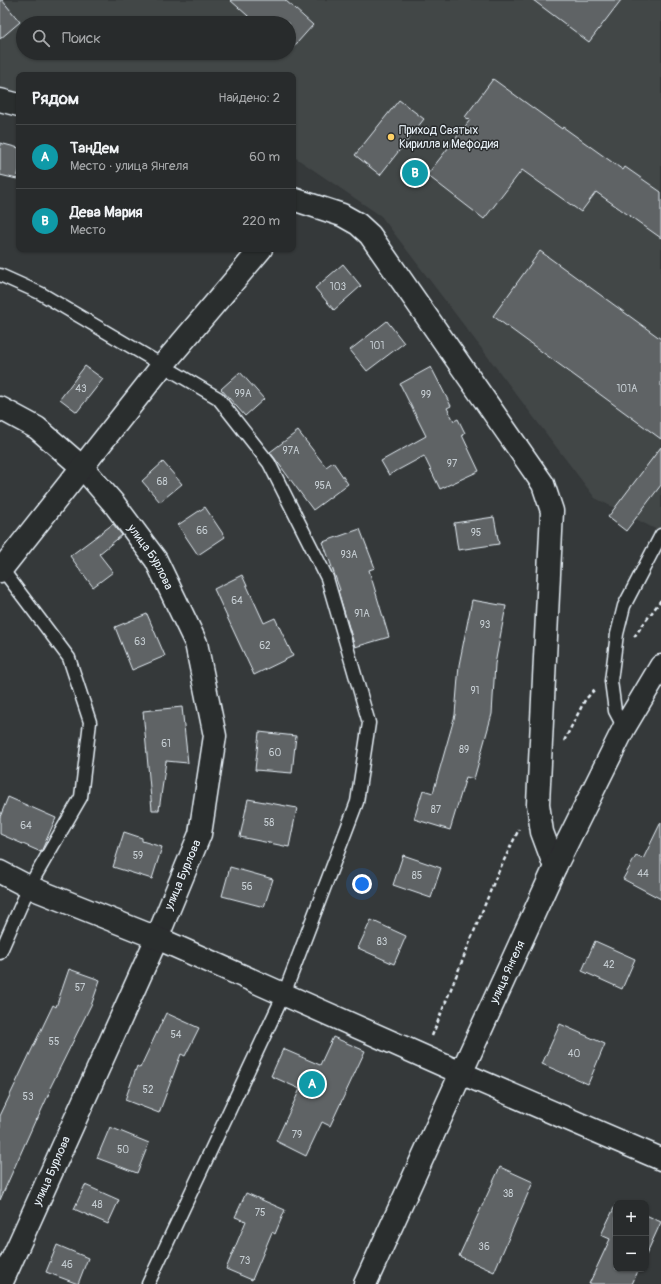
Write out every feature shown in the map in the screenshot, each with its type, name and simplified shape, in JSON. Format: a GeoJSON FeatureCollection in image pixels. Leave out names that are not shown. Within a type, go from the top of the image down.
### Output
{"type":"FeatureCollection","features":[{"type":"Feature","properties":{"kind":"street"},"geometry":{"type":"LineString","coordinates":[[0,100],[16,104]]}},
{"type":"Feature","properties":{"kind":"street"},"geometry":{"type":"LineString","coordinates":[[296,204],[342,215],[358,224],[370,236],[544,484],[552,511],[538,804],[542,832],[555,867]]}},
{"type":"Feature","properties":{"kind":"street"},"geometry":{"type":"LineString","coordinates":[[1,570],[162,366],[258,252]]}},
{"type":"Feature","properties":{"kind":"street","name":"улица Бурлова"},"geometry":{"type":"LineString","coordinates":[[0,408],[38,428],[83,468],[115,505],[156,560],[196,643],[214,736],[200,834],[157,938],[2,1284]]}},
{"type":"Feature","properties":{"kind":"street","name":"улица Янгеля"},"geometry":{"type":"LineString","coordinates":[[365,1284],[555,867],[624,728],[661,666]]}},
{"type":"Feature","properties":{"kind":"street"},"geometry":{"type":"LineString","coordinates":[[0,872],[29,887],[157,938],[461,1073],[661,1159]]}},
{"type":"Feature","properties":{"kind":"lane"},"geometry":{"type":"LineString","coordinates":[[0,275],[40,293],[218,398],[269,463],[327,578],[369,723],[358,802],[284,994],[148,1284]]}},
{"type":"Feature","properties":{"kind":"lane"},"geometry":{"type":"LineString","coordinates":[[624,728],[615,711],[611,681],[617,634],[624,606],[661,534]]}},
{"type":"Feature","properties":{"kind":"lane"},"geometry":{"type":"LineString","coordinates":[[0,953],[29,887],[81,797],[90,722],[69,658],[1,570]]}},
{"type":"Feature","properties":{"kind":"shaded area"},"geometry":{"type":"Polygon","coordinates":[[[0,0],[661,0],[661,532],[595,498],[381,216],[296,158],[296,72],[16,72],[16,101],[0,98],[0,0]]]}},
{"type":"Feature","properties":{"kind":"building"},"geometry":{"type":"Polygon","coordinates":[[[0,0],[2,0],[16,17],[16,25],[0,39],[0,0]]]}},
{"type":"Feature","properties":{"kind":"building"},"geometry":{"type":"Polygon","coordinates":[[[230,0],[285,0],[313,25],[296,44],[296,16],[248,16],[230,0]]]}},
{"type":"Feature","properties":{"kind":"building"},"geometry":{"type":"Polygon","coordinates":[[[533,0],[621,0],[589,42],[533,0]]]}},
{"type":"Feature","properties":{"kind":"building"},"geometry":{"type":"Polygon","coordinates":[[[493,79],[562,129],[563,127],[623,170],[625,167],[661,192],[661,238],[596,192],[581,212],[522,170],[484,219],[427,175],[470,120],[465,117],[493,79]]]}},
{"type":"Feature","properties":{"kind":"building"},"geometry":{"type":"Polygon","coordinates":[[[399,100],[424,119],[380,175],[355,155],[399,100]]]}},
{"type":"Feature","properties":{"kind":"building"},"geometry":{"type":"Polygon","coordinates":[[[0,143],[16,147],[16,179],[0,175],[0,143]]]}},
{"type":"Feature","properties":{"kind":"building"},"geometry":{"type":"Polygon","coordinates":[[[540,251],[661,339],[661,439],[493,316],[540,251]]]}},
{"type":"Feature","properties":{"kind":"building"},"geometry":{"type":"Polygon","coordinates":[[[343,264],[361,286],[334,310],[315,288],[343,264]]]}},
{"type":"Feature","properties":{"kind":"building"},"geometry":{"type":"Polygon","coordinates":[[[387,321],[404,343],[367,371],[350,350],[387,321]]]}},
{"type":"Feature","properties":{"kind":"building"},"geometry":{"type":"Polygon","coordinates":[[[85,366],[103,379],[77,412],[60,399],[85,366]]]}},
{"type":"Feature","properties":{"kind":"building"},"geometry":{"type":"Polygon","coordinates":[[[431,367],[451,406],[447,408],[454,421],[458,419],[465,433],[462,435],[479,471],[440,489],[424,456],[389,475],[381,461],[426,436],[400,384],[431,367]]]}},
{"type":"Feature","properties":{"kind":"building"},"geometry":{"type":"Polygon","coordinates":[[[240,372],[264,399],[245,416],[221,389],[240,372]]]}},
{"type":"Feature","properties":{"kind":"building"},"geometry":{"type":"Polygon","coordinates":[[[298,431],[326,467],[333,462],[348,484],[313,510],[270,452],[298,431]]]}},
{"type":"Feature","properties":{"kind":"building"},"geometry":{"type":"Polygon","coordinates":[[[661,447],[661,485],[626,531],[608,517],[661,447]]]}},
{"type":"Feature","properties":{"kind":"building"},"geometry":{"type":"Polygon","coordinates":[[[163,462],[182,484],[160,502],[142,481],[163,462]]]}},
{"type":"Feature","properties":{"kind":"building"},"geometry":{"type":"Polygon","coordinates":[[[205,507],[225,537],[198,555],[178,525],[205,507]]]}},
{"type":"Feature","properties":{"kind":"building"},"geometry":{"type":"Polygon","coordinates":[[[494,517],[499,544],[458,550],[454,523],[494,517]]]}},
{"type":"Feature","properties":{"kind":"building"},"geometry":{"type":"Polygon","coordinates":[[[113,524],[122,535],[99,554],[113,572],[93,587],[70,556],[113,524]]]}},
{"type":"Feature","properties":{"kind":"building"},"geometry":{"type":"Polygon","coordinates":[[[360,529],[375,568],[369,570],[389,637],[355,647],[338,591],[340,590],[323,542],[360,529]]]}},
{"type":"Feature","properties":{"kind":"building"},"geometry":{"type":"Polygon","coordinates":[[[242,575],[264,623],[275,618],[293,656],[254,675],[214,589],[242,575]]]}},
{"type":"Feature","properties":{"kind":"building"},"geometry":{"type":"Polygon","coordinates":[[[472,600],[506,606],[495,664],[492,714],[474,779],[466,777],[450,830],[414,819],[423,790],[433,793],[455,715],[459,665],[472,600]]]}},
{"type":"Feature","properties":{"kind":"building"},"geometry":{"type":"Polygon","coordinates":[[[147,614],[165,656],[132,670],[115,627],[147,614]]]}},
{"type":"Feature","properties":{"kind":"building"},"geometry":{"type":"Polygon","coordinates":[[[182,707],[188,763],[166,761],[159,810],[152,810],[143,711],[182,707]]]}},
{"type":"Feature","properties":{"kind":"building"},"geometry":{"type":"Polygon","coordinates":[[[259,732],[296,736],[292,773],[255,770],[259,732]]]}},
{"type":"Feature","properties":{"kind":"building"},"geometry":{"type":"Polygon","coordinates":[[[8,797],[56,818],[41,852],[0,834],[0,817],[8,797]]]}},
{"type":"Feature","properties":{"kind":"building"},"geometry":{"type":"Polygon","coordinates":[[[248,799],[297,808],[289,847],[240,837],[248,799]]]}},
{"type":"Feature","properties":{"kind":"building"},"geometry":{"type":"Polygon","coordinates":[[[661,822],[661,899],[623,879],[636,856],[643,859],[661,822]]]}},
{"type":"Feature","properties":{"kind":"building"},"geometry":{"type":"Polygon","coordinates":[[[124,832],[142,838],[142,841],[162,847],[152,879],[113,867],[124,832]]]}},
{"type":"Feature","properties":{"kind":"building"},"geometry":{"type":"Polygon","coordinates":[[[403,855],[441,868],[431,898],[393,885],[403,855]]]}},
{"type":"Feature","properties":{"kind":"building"},"geometry":{"type":"Polygon","coordinates":[[[230,867],[273,879],[264,907],[222,896],[230,867]]]}},
{"type":"Feature","properties":{"kind":"building"},"geometry":{"type":"Polygon","coordinates":[[[371,920],[406,936],[394,964],[358,948],[371,920]]]}},
{"type":"Feature","properties":{"kind":"building"},"geometry":{"type":"Polygon","coordinates":[[[595,941],[635,959],[622,989],[582,971],[595,941]]]}},
{"type":"Feature","properties":{"kind":"building"},"geometry":{"type":"Polygon","coordinates":[[[69,969],[100,980],[92,1003],[50,1088],[51,1089],[0,1200],[0,1116],[53,1005],[56,1007],[69,969]]]}},
{"type":"Feature","properties":{"kind":"building"},"geometry":{"type":"Polygon","coordinates":[[[166,1013],[199,1028],[185,1056],[181,1054],[159,1113],[125,1100],[137,1066],[140,1068],[166,1013]]]}},
{"type":"Feature","properties":{"kind":"building"},"geometry":{"type":"Polygon","coordinates":[[[560,1024],[605,1044],[588,1084],[542,1064],[560,1024]]]}},
{"type":"Feature","properties":{"kind":"building"},"geometry":{"type":"Polygon","coordinates":[[[333,1037],[365,1051],[330,1126],[322,1122],[306,1156],[276,1141],[300,1089],[271,1076],[283,1049],[320,1065],[333,1037]]]}},
{"type":"Feature","properties":{"kind":"building"},"geometry":{"type":"Polygon","coordinates":[[[110,1127],[149,1143],[137,1173],[97,1158],[110,1127]]]}},
{"type":"Feature","properties":{"kind":"building"},"geometry":{"type":"Polygon","coordinates":[[[500,1167],[533,1182],[494,1272],[459,1256],[500,1167]]]}},
{"type":"Feature","properties":{"kind":"building"},"geometry":{"type":"Polygon","coordinates":[[[85,1185],[119,1200],[108,1224],[74,1209],[85,1185]]]}},
{"type":"Feature","properties":{"kind":"building"},"geometry":{"type":"Polygon","coordinates":[[[246,1193],[285,1210],[275,1234],[272,1232],[252,1280],[226,1269],[246,1221],[235,1217],[246,1193]]]}},
{"type":"Feature","properties":{"kind":"building"},"geometry":{"type":"Polygon","coordinates":[[[613,1210],[613,1272],[638,1272],[632,1284],[589,1284],[610,1239],[601,1235],[613,1210]]]}},
{"type":"Feature","properties":{"kind":"building"},"geometry":{"type":"Polygon","coordinates":[[[649,1216],[661,1222],[649,1248],[649,1216]]]}},
{"type":"Feature","properties":{"kind":"building"},"geometry":{"type":"Polygon","coordinates":[[[57,1245],[88,1258],[78,1284],[46,1272],[57,1245]]]}},
{"type":"Feature","properties":{"kind":"place","name":"Приход Святых Кирилла и Мефодия"},"geometry":{"type":"Point","coordinates":[391,137]}},
{"type":"Feature","properties":{"kind":"place","name":"Дева Мария"},"geometry":{"type":"Point","coordinates":[415,173]}},
{"type":"Feature","properties":{"kind":"place","name":"ТанДем"},"geometry":{"type":"Point","coordinates":[312,1084]}}]}
